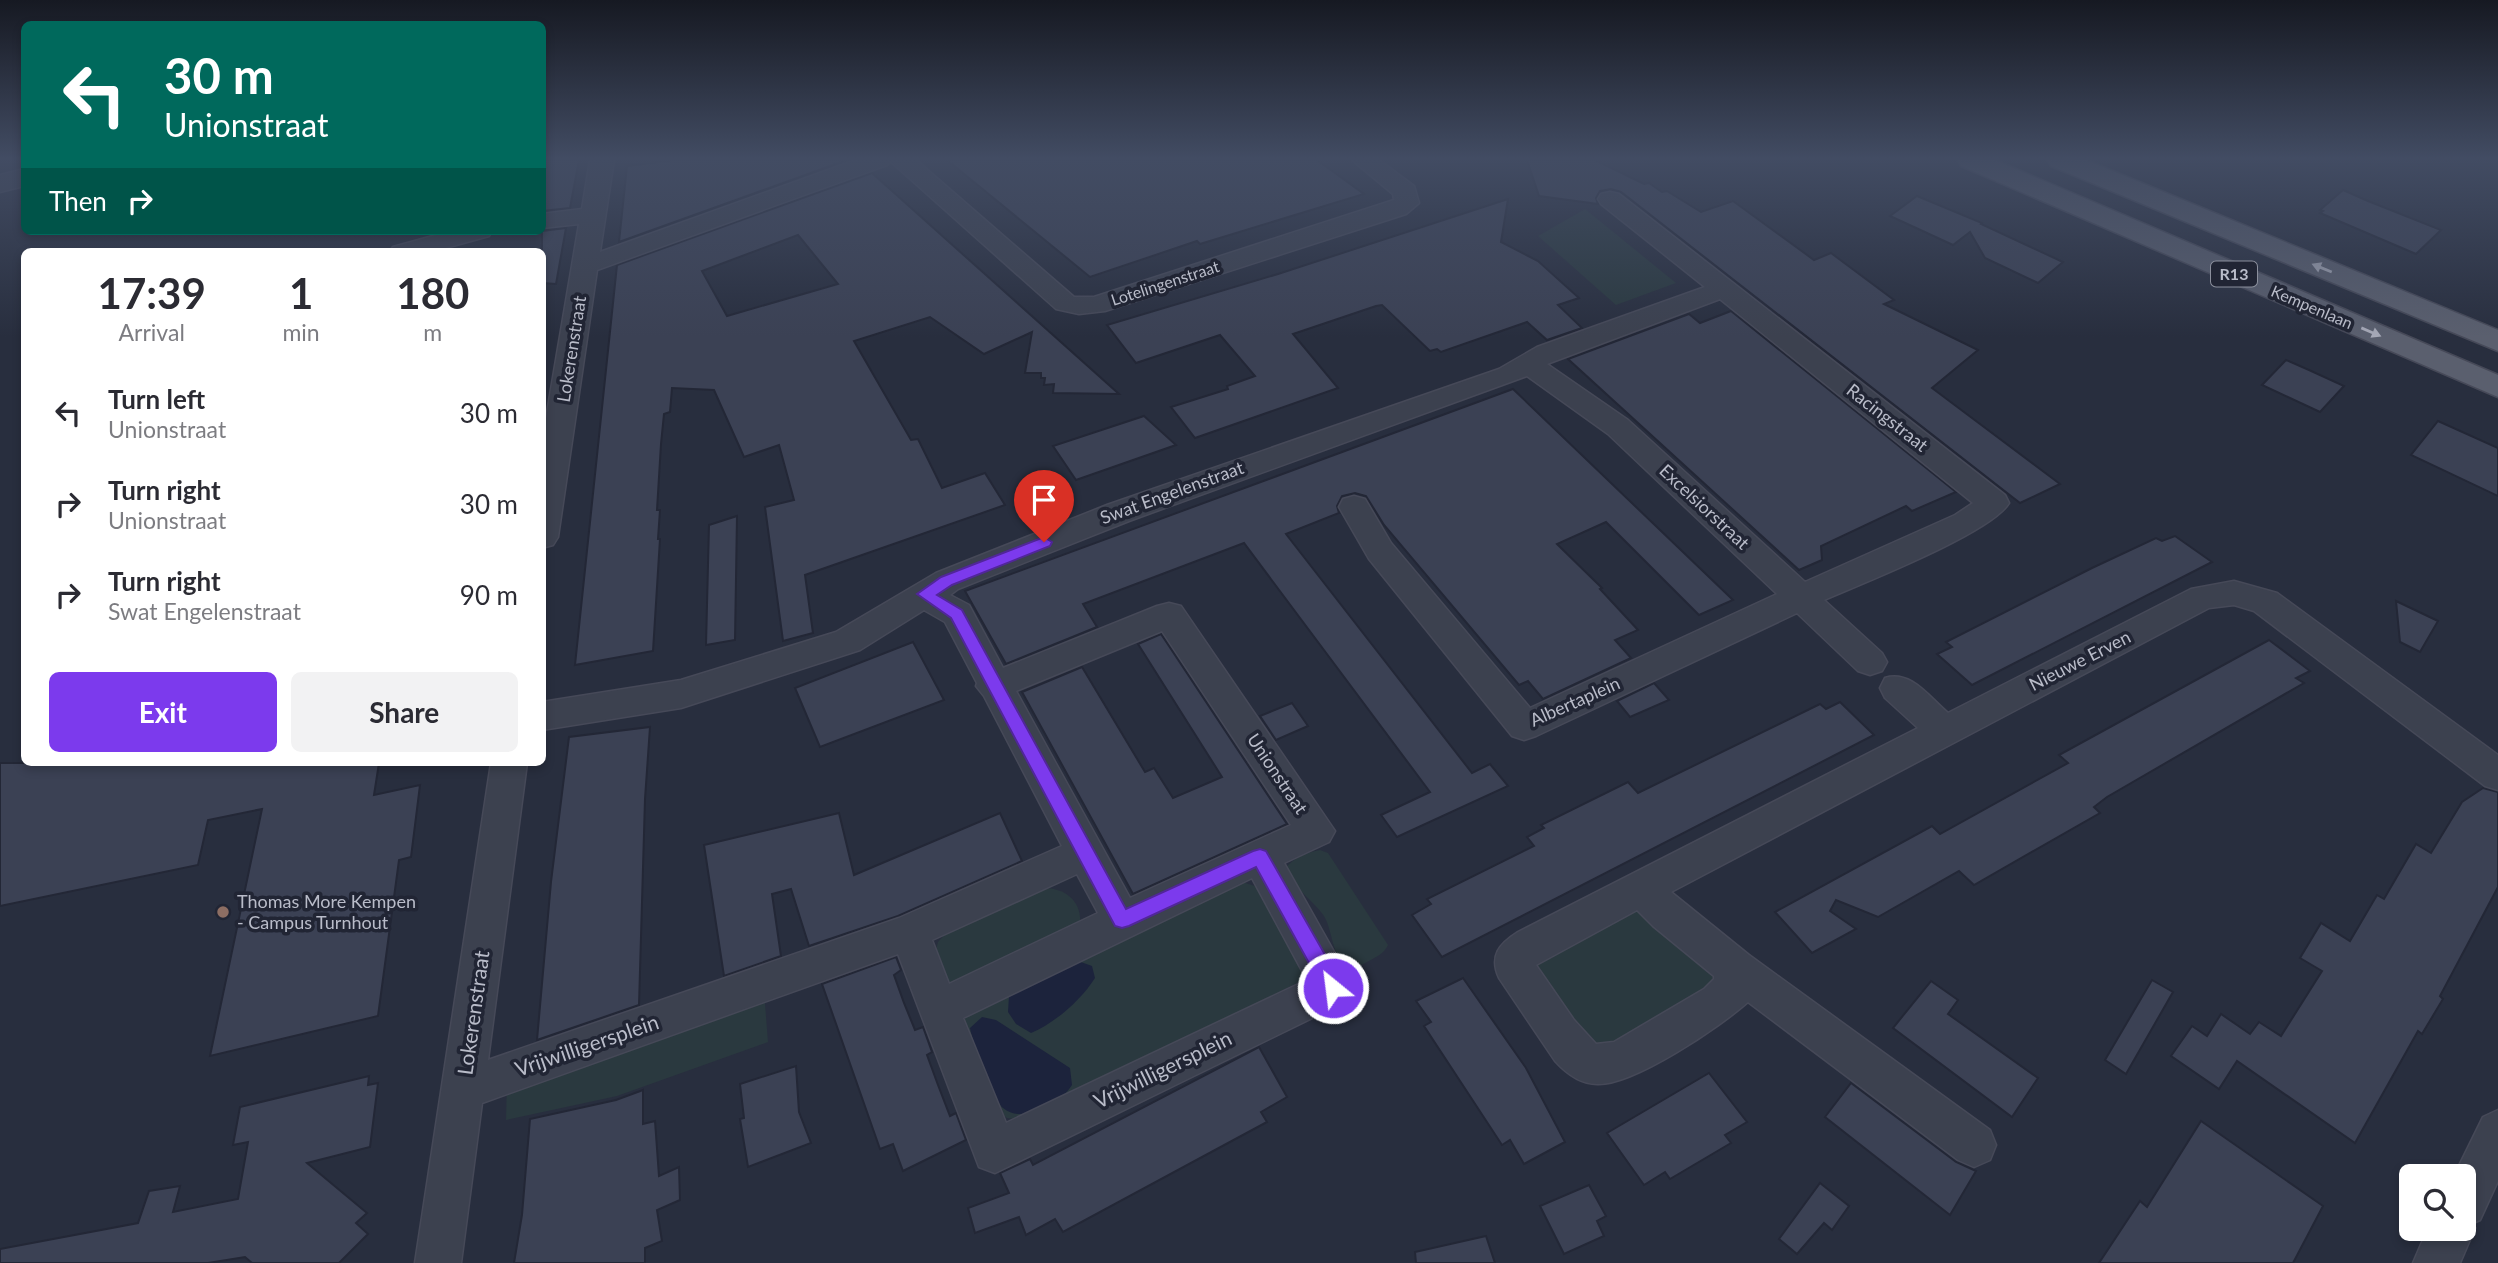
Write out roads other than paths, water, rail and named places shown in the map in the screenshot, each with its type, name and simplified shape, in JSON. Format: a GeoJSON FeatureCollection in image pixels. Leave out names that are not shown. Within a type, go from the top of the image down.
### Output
{"type":"FeatureCollection","features":[{"type":"Feature","properties":{"kind":"main road","name":"Kempenlaan"},"geometry":{"type":"LineString","coordinates":[[2108,219],[2498,387]]}},
{"type":"Feature","properties":{"kind":"main road","name":"R13"},"geometry":{"type":"LineString","coordinates":[[2203,219],[2498,341]]}},
{"type":"Feature","properties":{"kind":"street","name":"Lokerenstraat"},"geometry":{"type":"LineString","coordinates":[[546,512],[593,219]]}},
{"type":"Feature","properties":{"kind":"street"},"geometry":{"type":"LineString","coordinates":[[585,266],[716,219]]}},
{"type":"Feature","properties":{"kind":"street","name":"Lotelingenstraat"},"geometry":{"type":"LineString","coordinates":[[969,219],[1065,303],[1079,306],[1096,305],[1358,219]]}},
{"type":"Feature","properties":{"kind":"street","name":"Racingstraat"},"geometry":{"type":"LineString","coordinates":[[1635,219],[1994,503],[1966,523],[1801,597]]}},
{"type":"Feature","properties":{"kind":"street"},"geometry":{"type":"LineString","coordinates":[[417,248],[465,235]]}},
{"type":"Feature","properties":{"kind":"street","name":"Swat Engelenstraat"},"geometry":{"type":"LineString","coordinates":[[546,715],[681,694],[848,641],[947,581],[1118,513],[1487,383],[1547,353],[1724,289]]}},
{"type":"Feature","properties":{"kind":"street","name":"Excelsiorstraat"},"geometry":{"type":"LineString","coordinates":[[1528,364],[1618,427],[1870,662]]}},
{"type":"Feature","properties":{"kind":"street","name":"Albertaplein"},"geometry":{"type":"LineString","coordinates":[[1354,508],[1380,551],[1524,726],[1801,597]]}},
{"type":"Feature","properties":{"kind":"street","name":"Nieuwe Erven"},"geometry":{"type":"LineString","coordinates":[[1735,968],[1734,988],[1718,1002],[1621,1061],[1604,1065],[1587,1062],[1570,1050],[1513,965],[1515,956],[1642,888],[2203,597],[2234,593],[2265,602],[2498,775]]}},
{"type":"Feature","properties":{"kind":"street"},"geometry":{"type":"LineString","coordinates":[[924,594],[957,614],[993,686],[1122,920],[939,1009]]}},
{"type":"Feature","properties":{"kind":"street","name":"Unionstraat"},"geometry":{"type":"LineString","coordinates":[[993,686],[1169,615],[1316,831],[1122,920]]}},
{"type":"Feature","properties":{"kind":"street"},"geometry":{"type":"LineString","coordinates":[[1897,688],[1944,731]]}},
{"type":"Feature","properties":{"kind":"street","name":"Lokerenstraat"},"geometry":{"type":"LineString","coordinates":[[438,1263],[509,766]]}},
{"type":"Feature","properties":{"kind":"street","name":"Vrijwilligersplein"},"geometry":{"type":"LineString","coordinates":[[463,1089],[909,932],[1085,853]]}},
{"type":"Feature","properties":{"kind":"street","name":"Vrijwilligersplein"},"geometry":{"type":"LineString","coordinates":[[909,932],[995,1151],[1333,988],[1260,857]]}},
{"type":"Feature","properties":{"kind":"street"},"geometry":{"type":"LineString","coordinates":[[1642,888],[1667,914],[1735,968],[1974,1145]]}},
{"type":"Feature","properties":{"kind":"street"},"geometry":{"type":"LineString","coordinates":[[2476,1184],[2493,1155]]}},
{"type":"Feature","properties":{"kind":"street"},"geometry":{"type":"LineString","coordinates":[[2436,1263],[2446,1241]]}},
{"type":"Feature","properties":{"kind":"water"},"geometry":{"type":"Polygon","coordinates":[[[1078,961],[1092,966],[1095,978],[1075,1002],[1058,1017],[1031,1033],[1016,1024],[1008,1012],[1009,996],[1022,986],[1078,961]]]}},
{"type":"Feature","properties":{"kind":"water"},"geometry":{"type":"Polygon","coordinates":[[[982,1017],[996,1020],[1070,1068],[1072,1085],[1063,1096],[1043,1108],[1023,1114],[1003,1108],[984,1070],[970,1028],[982,1017]]]}},
{"type":"Feature","properties":{"kind":"place","name":"Thomas More Kempen - Campus Turnhout"},"geometry":{"type":"Point","coordinates":[223,912]}}]}
